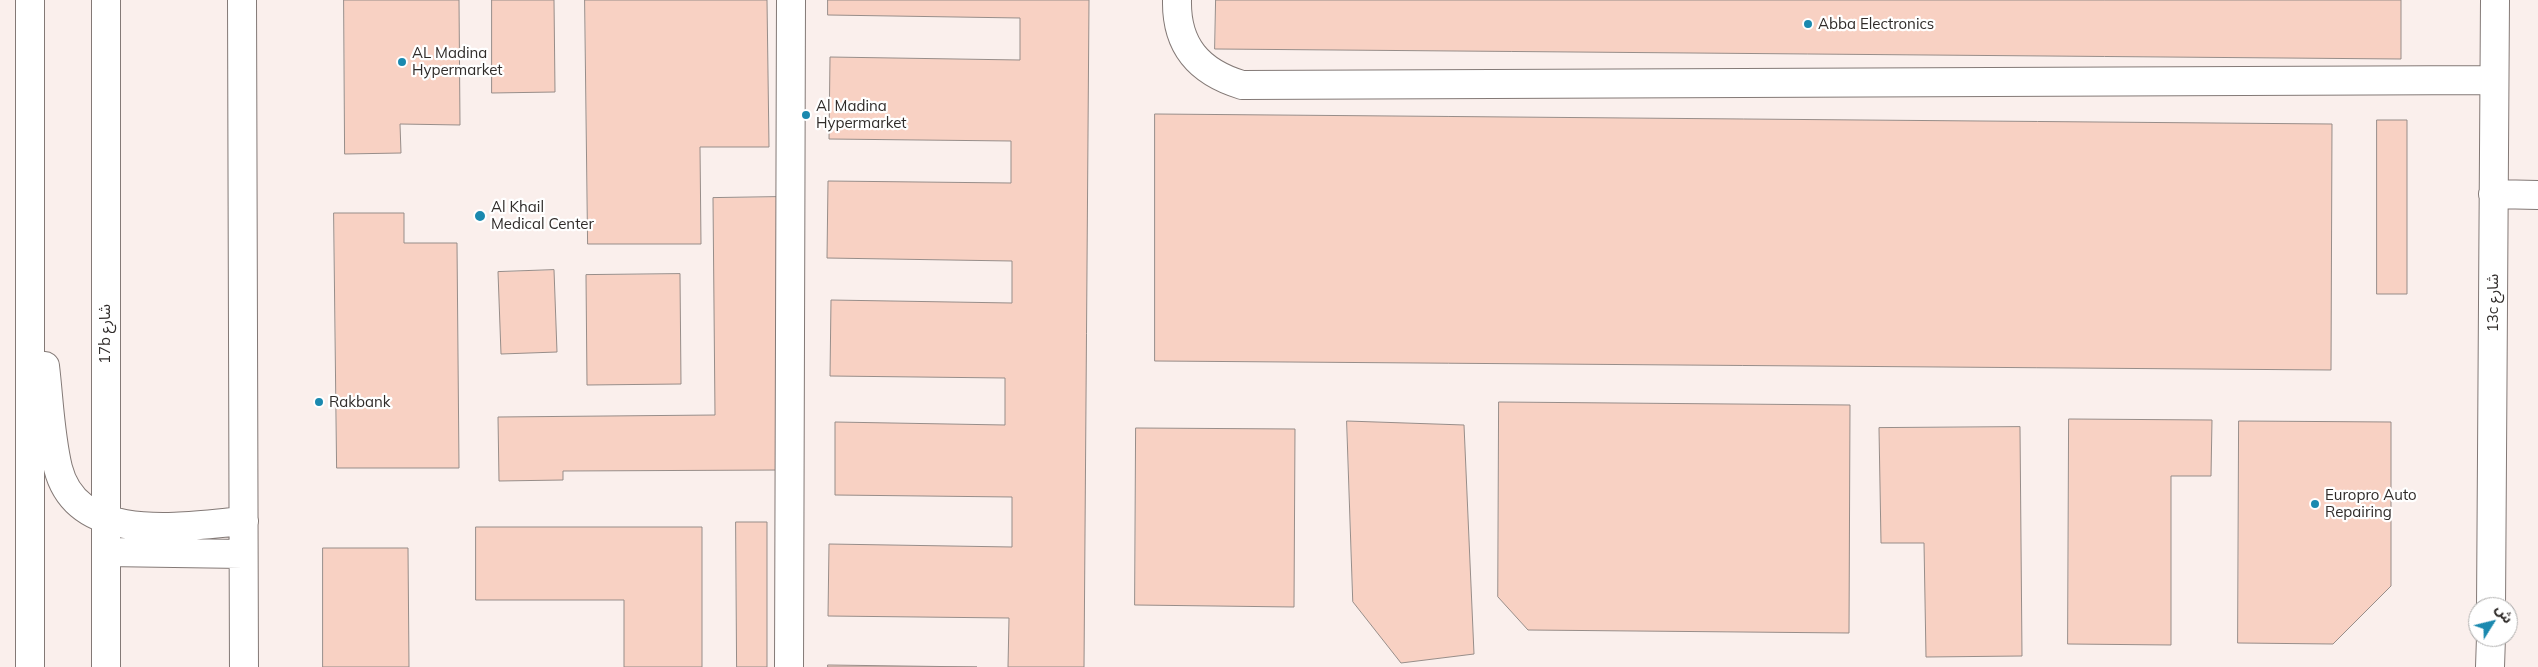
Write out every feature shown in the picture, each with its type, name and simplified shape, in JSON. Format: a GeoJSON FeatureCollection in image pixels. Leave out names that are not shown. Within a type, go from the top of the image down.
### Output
{"type":"FeatureCollection","features":[{"type":"Feature","properties":{"kind":"street"},"geometry":{"type":"LineString","coordinates":[[30,0],[30,667]]}},
{"type":"Feature","properties":{"kind":"street","name":"17b شارع"},"geometry":{"type":"LineString","coordinates":[[106,0],[106,667]]}},
{"type":"Feature","properties":{"kind":"street"},"geometry":{"type":"LineString","coordinates":[[242,0],[244,667]]}},
{"type":"Feature","properties":{"kind":"street"},"geometry":{"type":"LineString","coordinates":[[788,667],[791,0]]}},
{"type":"Feature","properties":{"kind":"street"},"geometry":{"type":"LineString","coordinates":[[1178,0],[1177,18],[1182,37],[1192,55],[1206,69],[1223,79],[1242,85],[2494,80]]}},
{"type":"Feature","properties":{"kind":"street","name":"13c شارع"},"geometry":{"type":"LineString","coordinates":[[2491,597],[2495,0]]}},
{"type":"Feature","properties":{"kind":"street"},"geometry":{"type":"LineString","coordinates":[[2493,194],[2538,195]]}},
{"type":"Feature","properties":{"kind":"street"},"geometry":{"type":"LineString","coordinates":[[30,228],[58,469],[66,488],[78,505],[106,518],[132,526],[147,528],[244,521]]}},
{"type":"Feature","properties":{"kind":"street"},"geometry":{"type":"LineString","coordinates":[[106,552],[243,554]]}},
{"type":"Feature","properties":{"kind":"street"},"geometry":{"type":"LineString","coordinates":[[2490,667],[2491,647]]}},
{"type":"Feature","properties":{"kind":"building","name":"AL Madina Hypermarket"},"geometry":{"type":"Polygon","coordinates":[[[344,0],[459,0],[460,125],[400,124],[401,153],[345,154],[344,0]]]}},
{"type":"Feature","properties":{"kind":"building"},"geometry":{"type":"Polygon","coordinates":[[[492,0],[554,0],[555,92],[492,93],[492,0]]]}},
{"type":"Feature","properties":{"kind":"building"},"geometry":{"type":"Polygon","coordinates":[[[585,0],[767,0],[769,147],[700,147],[701,244],[588,244],[585,0]]]}},
{"type":"Feature","properties":{"kind":"building"},"geometry":{"type":"Polygon","coordinates":[[[828,0],[1089,0],[1084,667],[1008,667],[1009,618],[828,616],[829,544],[1012,547],[1012,497],[835,495],[835,422],[1005,425],[1005,378],[830,376],[831,300],[1012,303],[1012,261],[827,258],[828,181],[1011,183],[1011,141],[829,139],[830,57],[1020,60],[1020,18],[828,15],[828,0]]]}},
{"type":"Feature","properties":{"kind":"building","name":"Abba Electronics"},"geometry":{"type":"Polygon","coordinates":[[[1216,0],[2401,0],[2401,59],[1215,49],[1216,0]]]}},
{"type":"Feature","properties":{"kind":"building"},"geometry":{"type":"Polygon","coordinates":[[[1155,114],[2332,124],[2331,370],[1155,361],[1155,114]]]}},
{"type":"Feature","properties":{"kind":"building"},"geometry":{"type":"Polygon","coordinates":[[[2377,120],[2407,120],[2407,294],[2377,294],[2377,120]]]}},
{"type":"Feature","properties":{"kind":"building"},"geometry":{"type":"Polygon","coordinates":[[[778,197],[781,470],[563,471],[563,480],[499,481],[498,417],[715,415],[713,198],[778,197]]]}},
{"type":"Feature","properties":{"kind":"building"},"geometry":{"type":"Polygon","coordinates":[[[334,213],[404,213],[404,243],[457,243],[459,468],[337,468],[334,213]]]}},
{"type":"Feature","properties":{"kind":"building"},"geometry":{"type":"Polygon","coordinates":[[[554,270],[557,352],[501,354],[498,272],[554,270]]]}},
{"type":"Feature","properties":{"kind":"building"},"geometry":{"type":"Polygon","coordinates":[[[680,274],[681,384],[587,385],[586,275],[680,274]]]}},
{"type":"Feature","properties":{"kind":"building"},"geometry":{"type":"Polygon","coordinates":[[[1499,402],[1850,405],[1849,633],[1528,630],[1498,597],[1499,402]]]}},
{"type":"Feature","properties":{"kind":"building"},"geometry":{"type":"Polygon","coordinates":[[[2069,419],[2212,420],[2211,476],[2171,476],[2171,645],[2068,644],[2069,419]]]}},
{"type":"Feature","properties":{"kind":"building"},"geometry":{"type":"Polygon","coordinates":[[[1347,421],[1464,425],[1474,654],[1401,663],[1353,602],[1347,421]]]}},
{"type":"Feature","properties":{"kind":"building","name":"Europro Auto Repairing"},"geometry":{"type":"Polygon","coordinates":[[[2239,421],[2391,422],[2391,586],[2333,644],[2238,643],[2239,421]]]}},
{"type":"Feature","properties":{"kind":"building"},"geometry":{"type":"Polygon","coordinates":[[[2020,427],[2022,656],[1926,657],[1924,543],[1881,543],[1879,428],[2020,427]]]}},
{"type":"Feature","properties":{"kind":"building"},"geometry":{"type":"Polygon","coordinates":[[[1136,428],[1295,429],[1294,607],[1135,605],[1136,428]]]}},
{"type":"Feature","properties":{"kind":"building"},"geometry":{"type":"Polygon","coordinates":[[[736,522],[767,522],[767,667],[737,667],[736,522]]]}},
{"type":"Feature","properties":{"kind":"building"},"geometry":{"type":"Polygon","coordinates":[[[476,527],[702,527],[702,667],[624,667],[624,600],[476,600],[476,527]]]}},
{"type":"Feature","properties":{"kind":"building"},"geometry":{"type":"Polygon","coordinates":[[[323,548],[408,548],[409,667],[323,667],[323,548]]]}},
{"type":"Feature","properties":{"kind":"building"},"geometry":{"type":"Polygon","coordinates":[[[828,665],[977,667],[828,667],[828,665]]]}},
{"type":"Feature","properties":{"kind":"place","name":"Abba Electronics"},"geometry":{"type":"Point","coordinates":[1808,24]}},
{"type":"Feature","properties":{"kind":"place","name":"AL Madina Hypermarket"},"geometry":{"type":"Point","coordinates":[402,62]}},
{"type":"Feature","properties":{"kind":"place","name":"Al Madina Hypermarket"},"geometry":{"type":"Point","coordinates":[806,115]}},
{"type":"Feature","properties":{"kind":"place","name":"Al Khail Medical Center"},"geometry":{"type":"Point","coordinates":[480,216]}},
{"type":"Feature","properties":{"kind":"place","name":"Rakbank"},"geometry":{"type":"Point","coordinates":[319,402]}},
{"type":"Feature","properties":{"kind":"place","name":"Europro Auto Repairing"},"geometry":{"type":"Point","coordinates":[2315,504]}}]}
